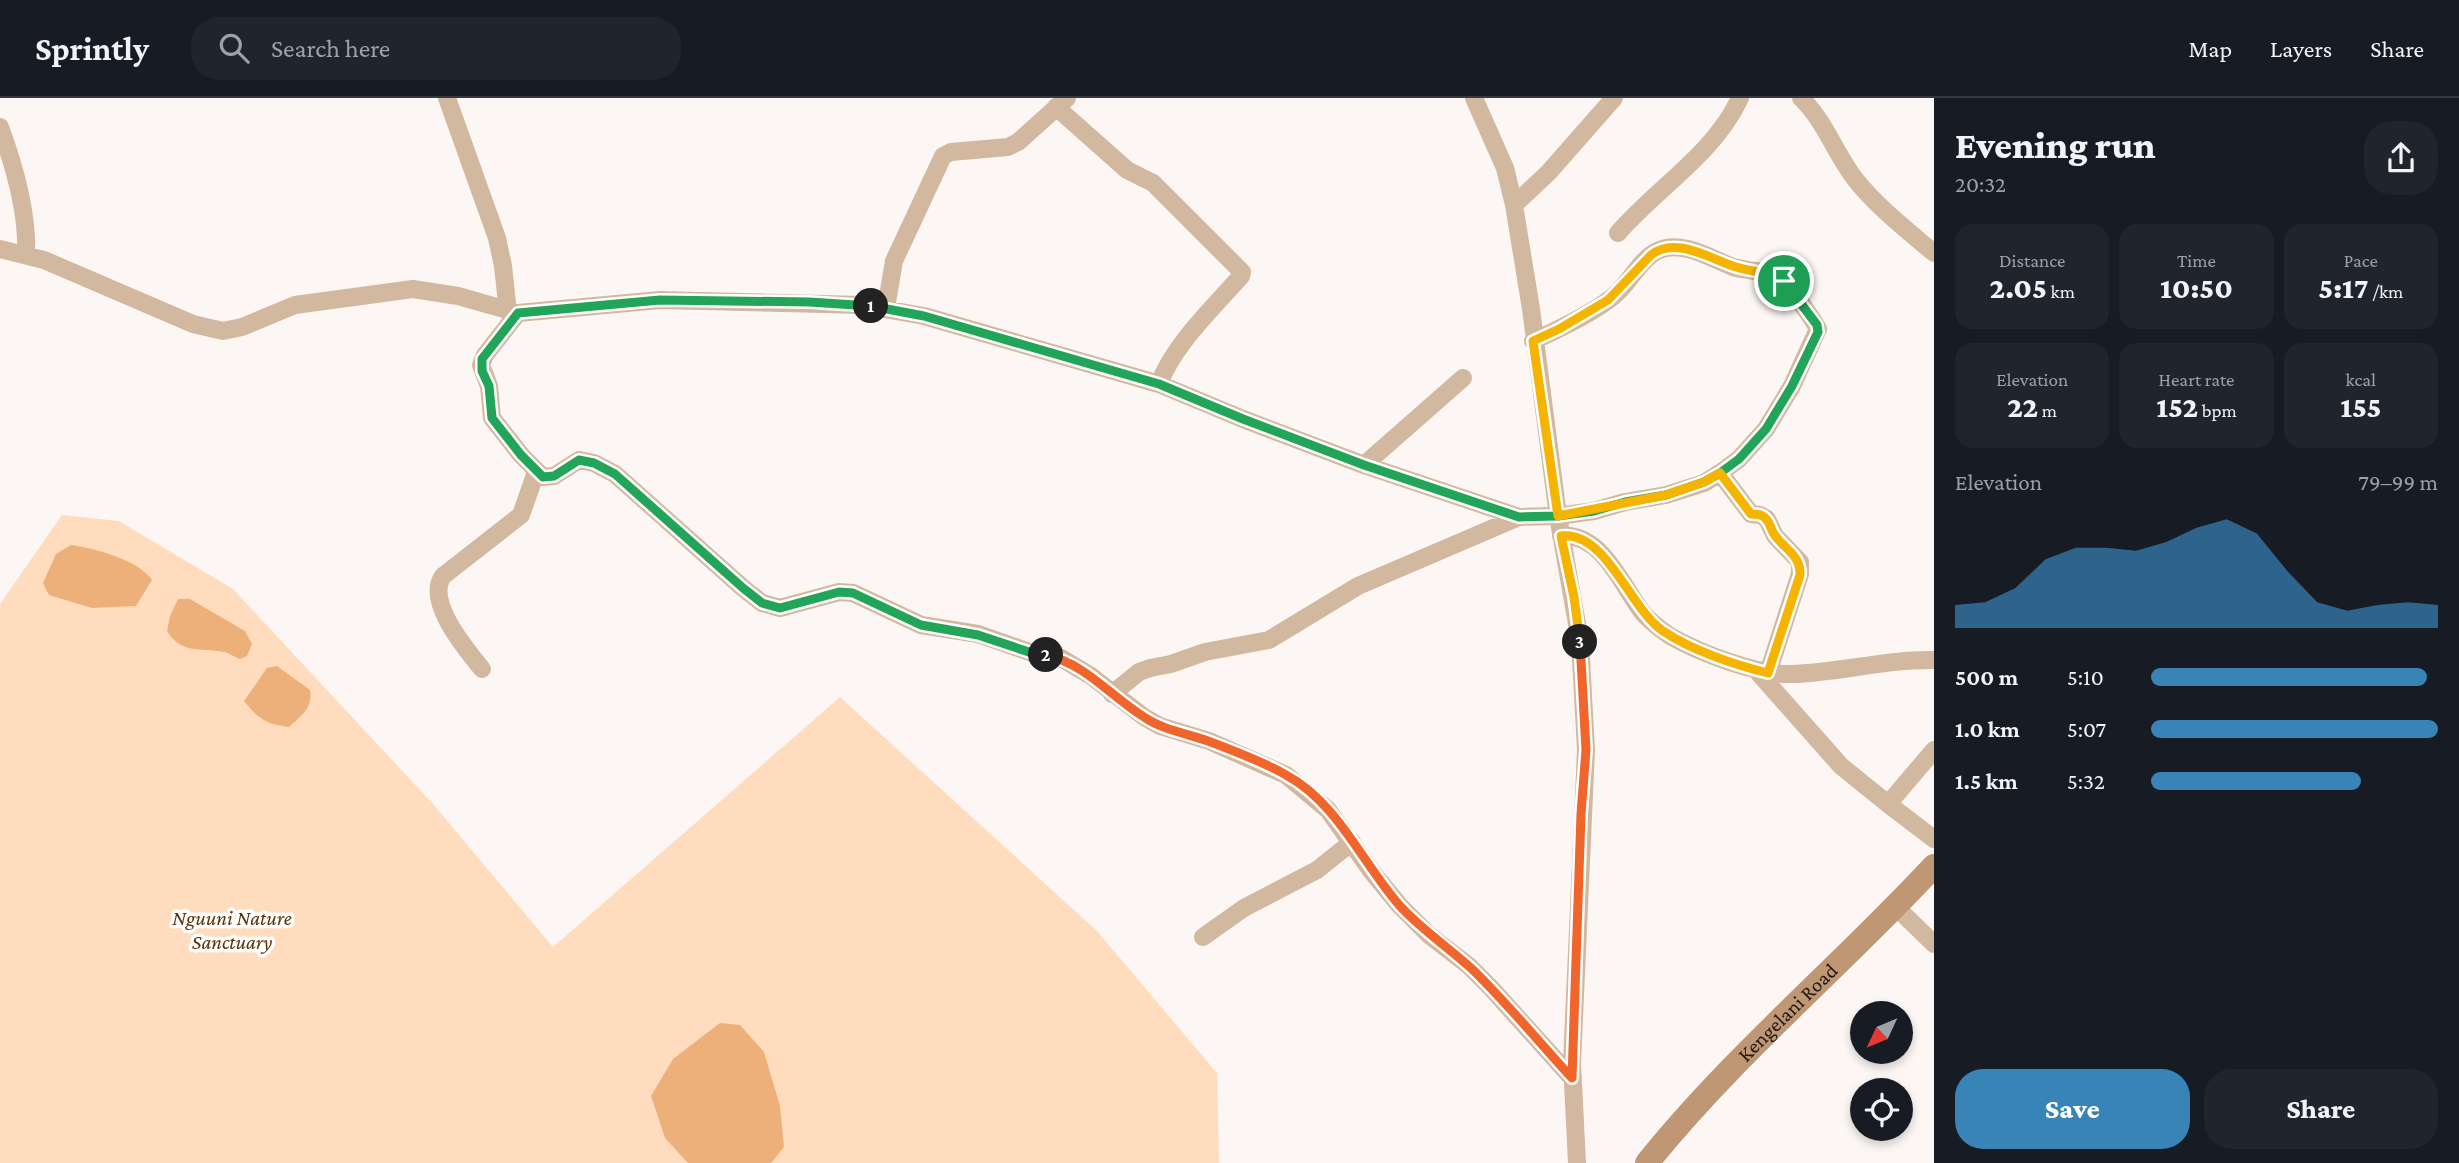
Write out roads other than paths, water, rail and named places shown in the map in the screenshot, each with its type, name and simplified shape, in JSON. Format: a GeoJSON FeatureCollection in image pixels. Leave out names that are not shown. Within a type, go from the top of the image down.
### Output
{"type":"FeatureCollection","features":[{"type":"Feature","properties":{"kind":"main road","name":"Kengelani Road"},"geometry":{"type":"LineString","coordinates":[[1647,1163],[1703,1098],[1934,866]]}},
{"type":"Feature","properties":{"kind":"street"},"geometry":{"type":"LineString","coordinates":[[447,98],[497,238],[513,313],[481,365],[489,386],[492,418],[536,472],[548,478],[579,460],[594,463],[615,474],[743,588],[771,607],[791,606],[839,592],[853,593],[921,625],[978,635],[1035,654],[1061,658],[1091,676],[1112,694],[1160,726],[1209,741],[1286,775],[1328,810],[1400,906],[1429,935],[1469,966],[1572,1078]]}},
{"type":"Feature","properties":{"kind":"street"},"geometry":{"type":"LineString","coordinates":[[1474,98],[1505,168],[1514,205],[1561,536],[1580,641],[1586,750],[1581,814],[1572,1078],[1577,1163]]}},
{"type":"Feature","properties":{"kind":"street"},"geometry":{"type":"LineString","coordinates":[[1514,205],[1549,172],[1614,98]]}},
{"type":"Feature","properties":{"kind":"street"},"geometry":{"type":"LineString","coordinates":[[1618,233],[1664,186],[1706,150],[1722,131],[1740,98]]}},
{"type":"Feature","properties":{"kind":"street"},"geometry":{"type":"LineString","coordinates":[[1801,98],[1819,119],[1856,180],[1882,208],[1934,253]]}},
{"type":"Feature","properties":{"kind":"street"},"geometry":{"type":"LineString","coordinates":[[886,308],[894,261],[943,156],[962,150],[1008,147],[1018,142],[1061,103],[1127,170],[1153,183],[1242,272],[1175,352],[1159,384]]}},
{"type":"Feature","properties":{"kind":"street"},"geometry":{"type":"LineString","coordinates":[[0,127],[23,208],[27,236],[26,255]]}},
{"type":"Feature","properties":{"kind":"street"},"geometry":{"type":"LineString","coordinates":[[0,249],[59,266],[193,324],[223,331],[242,327],[295,305],[412,289],[458,296],[513,313],[660,300],[809,302],[886,308],[924,316],[1159,384],[1364,465],[1519,517],[1558,516],[1666,495],[1704,482],[1720,473],[1739,459],[1766,429],[1792,386],[1818,332],[1817,325],[1784,281],[1767,273],[1732,266],[1691,250],[1659,250],[1608,300],[1533,341]]}},
{"type":"Feature","properties":{"kind":"street"},"geometry":{"type":"LineString","coordinates":[[1364,465],[1463,378]]}},
{"type":"Feature","properties":{"kind":"street"},"geometry":{"type":"LineString","coordinates":[[482,668],[450,625],[438,596],[438,582],[521,515],[536,472]]}},
{"type":"Feature","properties":{"kind":"street"},"geometry":{"type":"LineString","coordinates":[[1720,473],[1751,514],[1767,519],[1775,536],[1797,558],[1801,567],[1762,671]]}},
{"type":"Feature","properties":{"kind":"street"},"geometry":{"type":"LineString","coordinates":[[1112,694],[1139,672],[1150,668],[1205,652],[1269,640],[1358,586],[1519,517]]}},
{"type":"Feature","properties":{"kind":"street"},"geometry":{"type":"LineString","coordinates":[[1561,536],[1578,537],[1604,557],[1642,611],[1664,632],[1684,643],[1762,671],[1805,673],[1901,660],[1934,660]]}},
{"type":"Feature","properties":{"kind":"street"},"geometry":{"type":"LineString","coordinates":[[1762,671],[1841,766],[1934,839]]}},
{"type":"Feature","properties":{"kind":"street"},"geometry":{"type":"LineString","coordinates":[[1888,804],[1934,750]]}},
{"type":"Feature","properties":{"kind":"street"},"geometry":{"type":"LineString","coordinates":[[1203,937],[1244,908],[1317,870],[1352,842]]}},
{"type":"Feature","properties":{"kind":"street"},"geometry":{"type":"LineString","coordinates":[[1896,906],[1934,944]]}},
{"type":"Feature","properties":{"kind":"park label","name":"Nguuni Nature Sanctuary"},"geometry":{"type":"Point","coordinates":[232,930]}}]}
